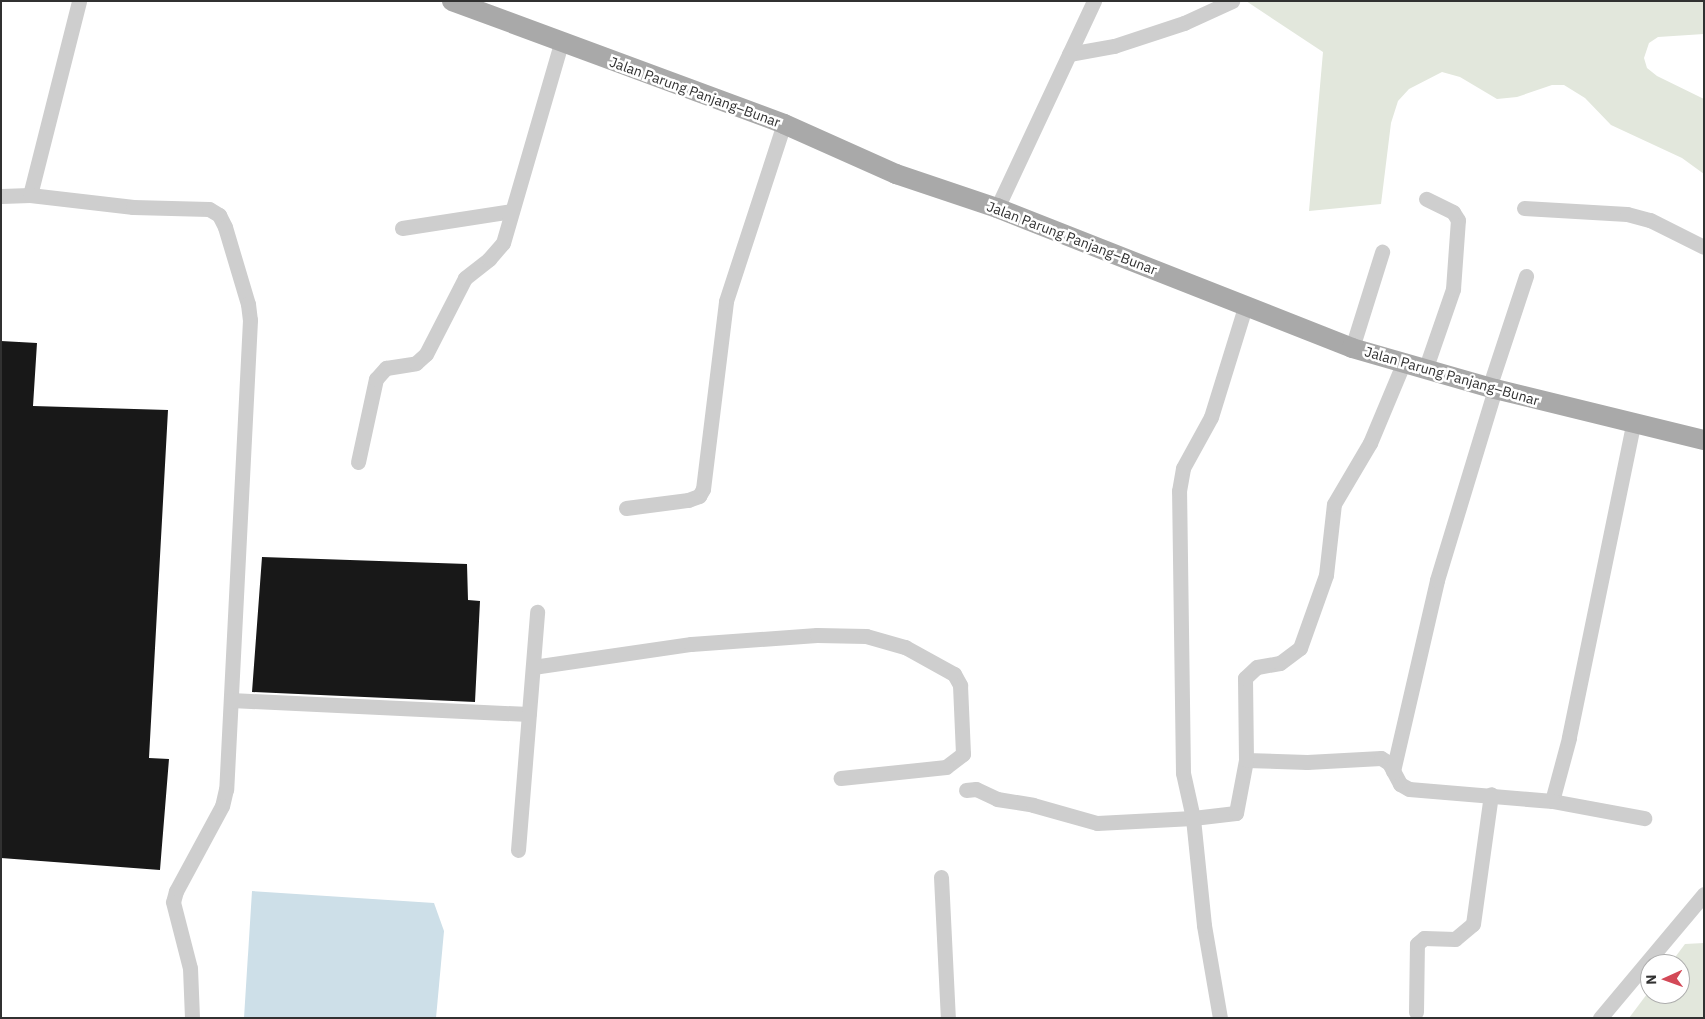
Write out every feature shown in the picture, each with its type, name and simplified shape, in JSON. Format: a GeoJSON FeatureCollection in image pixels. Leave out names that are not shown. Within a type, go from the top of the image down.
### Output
{"type":"FeatureCollection","features":[{"type":"Feature","properties":{"kind":"main road","name":"Jalan Parung Panjang–Bunar"},"geometry":{"type":"LineString","coordinates":[[452,1],[560,43],[784,124],[896,174],[997,208],[1352,348],[1492,389],[1704,440]]}},
{"type":"Feature","properties":{"kind":"street"},"geometry":{"type":"LineString","coordinates":[[30,195],[79,1]]}},
{"type":"Feature","properties":{"kind":"street"},"geometry":{"type":"LineString","coordinates":[[997,208],[1094,1]]}},
{"type":"Feature","properties":{"kind":"street"},"geometry":{"type":"LineString","coordinates":[[1069,54],[1114,46],[1176,26],[1232,1]]}},
{"type":"Feature","properties":{"kind":"street"},"geometry":{"type":"LineString","coordinates":[[358,462],[376,379],[386,368],[416,363],[426,354],[465,278],[490,259],[503,243],[560,43]]}},
{"type":"Feature","properties":{"kind":"street"},"geometry":{"type":"LineString","coordinates":[[626,508],[688,500],[699,496],[703,489],[726,301],[784,124]]}},
{"type":"Feature","properties":{"kind":"street"},"geometry":{"type":"LineString","coordinates":[[1,196],[30,195],[124,206],[209,209],[219,215],[225,226],[250,320],[231,700],[222,806],[176,891],[173,902],[190,968],[192,1018]]}},
{"type":"Feature","properties":{"kind":"street"},"geometry":{"type":"LineString","coordinates":[[1425,370],[1453,289],[1458,220],[1453,212],[1426,199]]}},
{"type":"Feature","properties":{"kind":"street"},"geometry":{"type":"LineString","coordinates":[[1524,208],[1627,214],[1650,220],[1704,247]]}},
{"type":"Feature","properties":{"kind":"street"},"geometry":{"type":"LineString","coordinates":[[402,228],[512,211]]}},
{"type":"Feature","properties":{"kind":"street"},"geometry":{"type":"LineString","coordinates":[[1352,348],[1382,252]]}},
{"type":"Feature","properties":{"kind":"street"},"geometry":{"type":"LineString","coordinates":[[1393,771],[1437,580],[1526,276]]}},
{"type":"Feature","properties":{"kind":"street"},"geometry":{"type":"LineString","coordinates":[[1220,1018],[1204,925],[1193,818],[1183,773],[1179,491],[1183,468],[1211,416],[1245,307]]}},
{"type":"Feature","properties":{"kind":"street"},"geometry":{"type":"LineString","coordinates":[[966,790],[976,790],[997,800],[1033,805],[1097,823],[1193,818],[1236,812],[1246,760],[1245,678],[1257,667],[1280,663],[1300,648],[1326,574],[1334,504],[1370,443],[1403,364]]}},
{"type":"Feature","properties":{"kind":"street"},"geometry":{"type":"LineString","coordinates":[[1552,801],[1569,738],[1633,424]]}},
{"type":"Feature","properties":{"kind":"street"},"geometry":{"type":"LineString","coordinates":[[518,850],[537,612]]}},
{"type":"Feature","properties":{"kind":"street"},"geometry":{"type":"LineString","coordinates":[[533,667],[690,644],[817,635],[866,636],[906,647],[939,662],[954,674],[960,685],[963,754],[946,767],[841,778]]}},
{"type":"Feature","properties":{"kind":"street"},"geometry":{"type":"LineString","coordinates":[[231,700],[529,714]]}},
{"type":"Feature","properties":{"kind":"street"},"geometry":{"type":"LineString","coordinates":[[1246,760],[1308,762],[1381,758],[1389,762],[1400,784],[1409,789],[1491,794],[1552,801],[1644,818]]}},
{"type":"Feature","properties":{"kind":"street"},"geometry":{"type":"LineString","coordinates":[[1416,1012],[1417,944],[1424,938],[1455,939],[1473,924],[1491,794]]}},
{"type":"Feature","properties":{"kind":"street"},"geometry":{"type":"LineString","coordinates":[[941,877],[948,1018]]}},
{"type":"Feature","properties":{"kind":"street"},"geometry":{"type":"LineString","coordinates":[[1600,1018],[1704,894]]}},
{"type":"Feature","properties":{"kind":"shaded area"},"geometry":{"type":"Polygon","coordinates":[[[1246,1],[1704,1],[1704,34],[1658,37],[1649,43],[1644,58],[1647,68],[1657,76],[1704,99],[1704,174],[1682,158],[1611,125],[1585,98],[1564,85],[1552,85],[1517,97],[1497,99],[1460,77],[1442,72],[1409,89],[1398,101],[1391,123],[1381,204],[1309,211],[1323,52],[1246,1]]]}},
{"type":"Feature","properties":{"kind":"shaded area"},"geometry":{"type":"Polygon","coordinates":[[[252,891],[434,903],[444,931],[436,1018],[244,1018],[252,891]]]}},
{"type":"Feature","properties":{"kind":"shaded area"},"geometry":{"type":"Polygon","coordinates":[[[1704,943],[1704,1018],[1629,1018],[1640,1003],[1690,1004],[1690,954],[1678,954],[1685,944],[1704,943]]]}},
{"type":"Feature","properties":{"kind":"building"},"geometry":{"type":"Polygon","coordinates":[[[1,341],[37,343],[33,406],[168,410],[149,758],[169,759],[160,870],[1,858],[1,341]]]}},
{"type":"Feature","properties":{"kind":"building"},"geometry":{"type":"Polygon","coordinates":[[[262,557],[467,564],[468,600],[480,601],[475,702],[252,692],[262,557]]]}}]}
